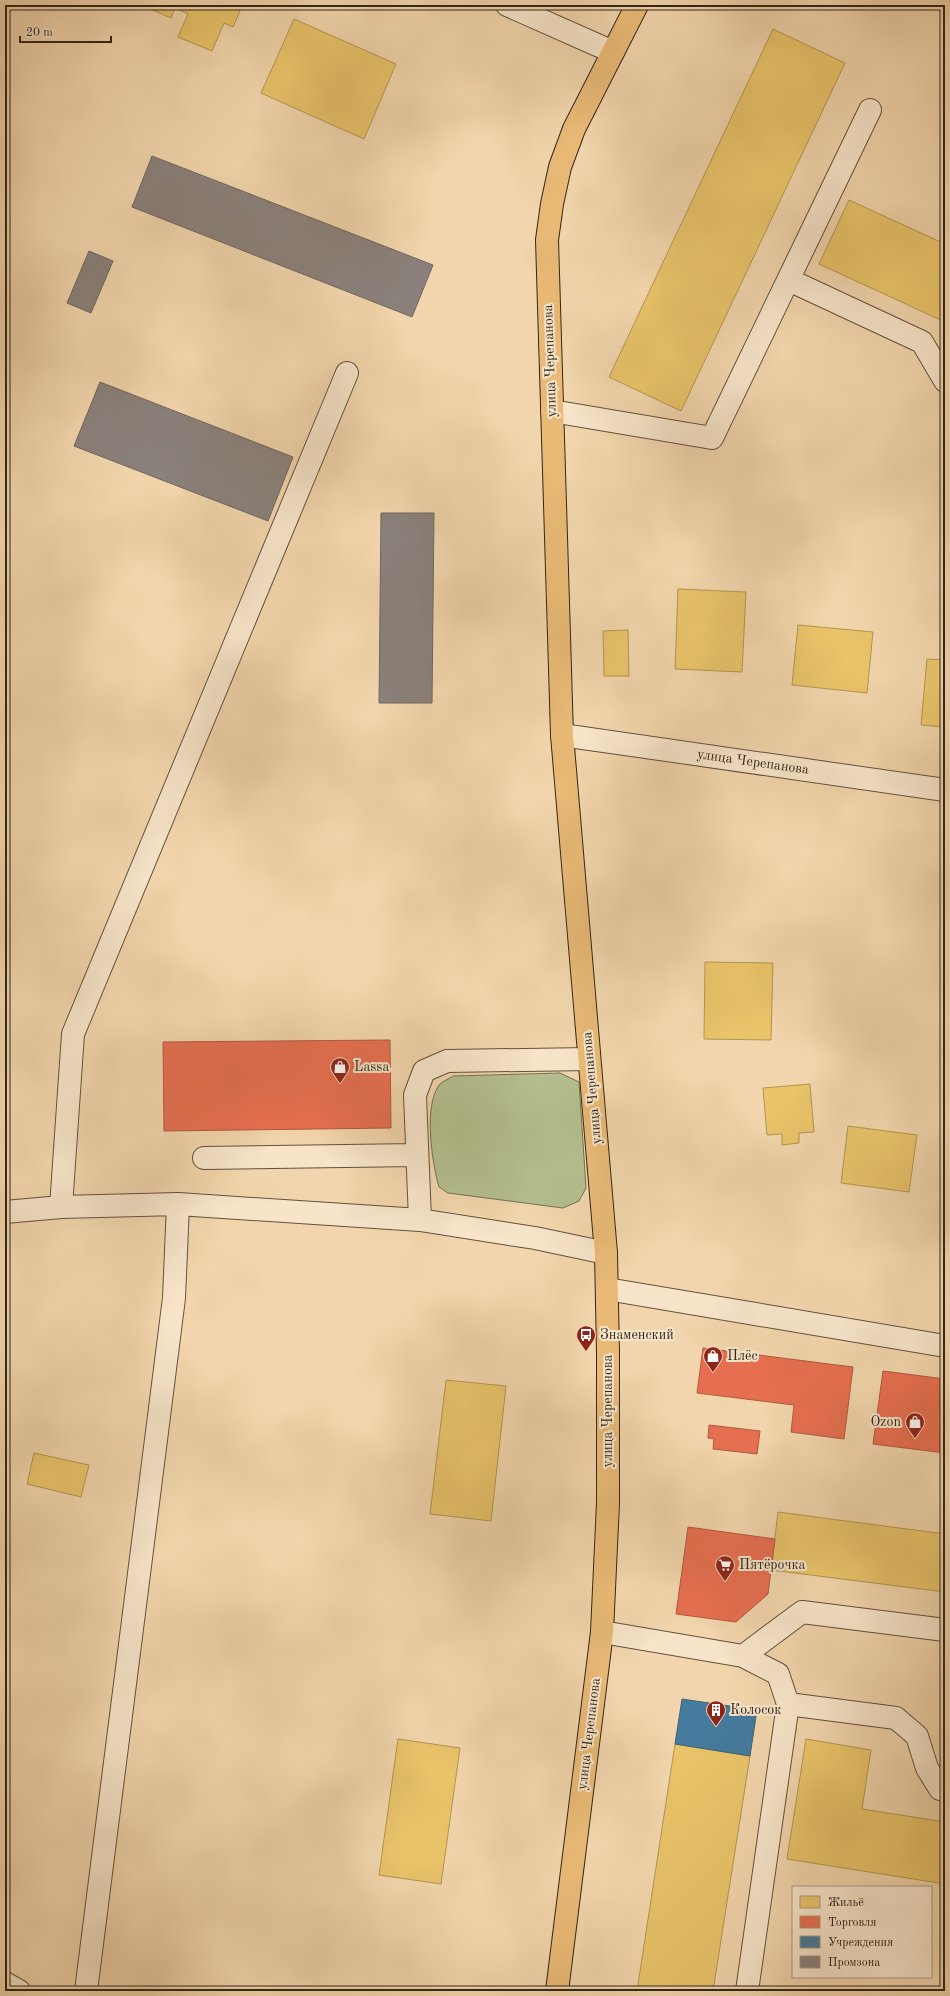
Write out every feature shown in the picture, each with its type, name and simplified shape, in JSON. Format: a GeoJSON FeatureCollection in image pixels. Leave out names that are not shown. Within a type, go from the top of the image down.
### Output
{"type":"FeatureCollection","features":[{"type":"Feature","properties":{"kind":"main road","name":"улица Черепанова"},"geometry":{"type":"LineString","coordinates":[[557,1991],[602,1632],[608,1504],[607,1289],[606,1253],[562,735],[547,240],[552,204],[560,167],[574,129],[637,5]]}},
{"type":"Feature","properties":{"kind":"street"},"geometry":{"type":"LineString","coordinates":[[507,5],[613,52]]}},
{"type":"Feature","properties":{"kind":"street"},"geometry":{"type":"LineString","coordinates":[[552,411],[712,438],[870,110]]}},
{"type":"Feature","properties":{"kind":"street"},"geometry":{"type":"LineString","coordinates":[[789,280],[922,342],[945,380]]}},
{"type":"Feature","properties":{"kind":"street"},"geometry":{"type":"LineString","coordinates":[[62,1207],[73,1034],[347,373]]}},
{"type":"Feature","properties":{"kind":"street","name":"улица Черепанова"},"geometry":{"type":"LineString","coordinates":[[562,735],[945,790]]}},
{"type":"Feature","properties":{"kind":"street"},"geometry":{"type":"LineString","coordinates":[[420,1220],[415,1095],[424,1071],[447,1061],[589,1059]]}},
{"type":"Feature","properties":{"kind":"street"},"geometry":{"type":"LineString","coordinates":[[204,1158],[417,1155]]}},
{"type":"Feature","properties":{"kind":"street"},"geometry":{"type":"LineString","coordinates":[[86,1991],[174,1298],[178,1204]]}},
{"type":"Feature","properties":{"kind":"street"},"geometry":{"type":"LineString","coordinates":[[5,1212],[62,1207],[178,1204],[420,1220],[535,1238],[606,1253]]}},
{"type":"Feature","properties":{"kind":"street"},"geometry":{"type":"LineString","coordinates":[[607,1289],[945,1346]]}},
{"type":"Feature","properties":{"kind":"street"},"geometry":{"type":"LineString","coordinates":[[743,1656],[802,1612],[945,1630]]}},
{"type":"Feature","properties":{"kind":"street"},"geometry":{"type":"LineString","coordinates":[[602,1632],[743,1656],[778,1674],[788,1704],[747,1991]]}},
{"type":"Feature","properties":{"kind":"street"},"geometry":{"type":"LineString","coordinates":[[788,1704],[896,1718],[917,1736],[927,1768],[940,1789],[945,1790]]}},
{"type":"Feature","properties":{"kind":"street"},"geometry":{"type":"LineString","coordinates":[[5,1983],[19,1991]]}},
{"type":"Feature","properties":{"kind":"green space"},"geometry":{"type":"Polygon","coordinates":[[[560,1073],[579,1082],[586,1188],[579,1201],[563,1208],[448,1193],[439,1187],[436,1177],[430,1134],[430,1119],[435,1093],[440,1084],[453,1076],[560,1073]]]}},
{"type":"Feature","properties":{"kind":"building: Жильё"},"geometry":{"type":"Polygon","coordinates":[[[141,5],[242,6],[233,27],[224,23],[212,51],[178,37],[188,14],[175,8],[171,18],[141,5]]]}},
{"type":"Feature","properties":{"kind":"building: Жильё"},"geometry":{"type":"Polygon","coordinates":[[[294,19],[396,64],[364,139],[261,93],[294,19]]]}},
{"type":"Feature","properties":{"kind":"building: Жильё"},"geometry":{"type":"Polygon","coordinates":[[[773,29],[845,63],[681,411],[609,377],[773,29]]]}},
{"type":"Feature","properties":{"kind":"building: Жильё"},"geometry":{"type":"Polygon","coordinates":[[[849,200],[945,244],[945,322],[819,264],[849,200]]]}},
{"type":"Feature","properties":{"kind":"building: Жильё"},"geometry":{"type":"Polygon","coordinates":[[[678,589],[746,592],[742,672],[675,669],[678,589]]]}},
{"type":"Feature","properties":{"kind":"building: Жильё"},"geometry":{"type":"Polygon","coordinates":[[[798,625],[873,632],[867,693],[792,685],[798,625]]]}},
{"type":"Feature","properties":{"kind":"building: Жильё"},"geometry":{"type":"Polygon","coordinates":[[[628,630],[629,676],[604,676],[603,631],[628,630]]]}},
{"type":"Feature","properties":{"kind":"building: Жильё"},"geometry":{"type":"Polygon","coordinates":[[[927,659],[945,660],[945,727],[921,725],[927,659]]]}},
{"type":"Feature","properties":{"kind":"building: Жильё"},"geometry":{"type":"Polygon","coordinates":[[[705,962],[773,963],[771,1040],[704,1039],[705,962]]]}},
{"type":"Feature","properties":{"kind":"building: Жильё"},"geometry":{"type":"Polygon","coordinates":[[[810,1084],[814,1132],[799,1133],[799,1143],[782,1145],[782,1134],[767,1135],[763,1088],[810,1084]]]}},
{"type":"Feature","properties":{"kind":"building: Жильё"},"geometry":{"type":"Polygon","coordinates":[[[848,1126],[917,1135],[909,1192],[841,1183],[848,1126]]]}},
{"type":"Feature","properties":{"kind":"building: Жильё"},"geometry":{"type":"Polygon","coordinates":[[[446,1380],[506,1386],[491,1521],[430,1514],[446,1380]]]}},
{"type":"Feature","properties":{"kind":"building: Жильё"},"geometry":{"type":"Polygon","coordinates":[[[34,1453],[89,1465],[81,1497],[27,1484],[34,1453]]]}},
{"type":"Feature","properties":{"kind":"building: Жильё"},"geometry":{"type":"Polygon","coordinates":[[[778,1512],[945,1534],[945,1592],[771,1570],[778,1512]]]}},
{"type":"Feature","properties":{"kind":"building: Жильё"},"geometry":{"type":"Polygon","coordinates":[[[398,1739],[460,1748],[441,1884],[379,1875],[398,1739]]]}},
{"type":"Feature","properties":{"kind":"building: Жильё"},"geometry":{"type":"Polygon","coordinates":[[[806,1739],[871,1750],[862,1809],[945,1822],[945,1884],[787,1859],[806,1739]]]}},
{"type":"Feature","properties":{"kind":"building: Жильё"},"geometry":{"type":"Polygon","coordinates":[[[675,1744],[750,1756],[713,1991],[637,1991],[675,1744]]]}},
{"type":"Feature","properties":{"kind":"building: Торговля"},"geometry":{"type":"Polygon","coordinates":[[[390,1040],[391,1128],[164,1131],[163,1042],[390,1040]]]}},
{"type":"Feature","properties":{"kind":"building: Торговля"},"geometry":{"type":"Polygon","coordinates":[[[703,1348],[853,1367],[844,1439],[791,1432],[794,1405],[697,1393],[703,1348]]]}},
{"type":"Feature","properties":{"kind":"building: Торговля"},"geometry":{"type":"Polygon","coordinates":[[[883,1371],[945,1379],[945,1453],[873,1444],[883,1371]]]}},
{"type":"Feature","properties":{"kind":"building: Торговля"},"geometry":{"type":"Polygon","coordinates":[[[709,1425],[760,1431],[757,1454],[713,1449],[714,1439],[708,1438],[709,1425]]]}},
{"type":"Feature","properties":{"kind":"building: Торговля","name":"Пятёрочка"},"geometry":{"type":"Polygon","coordinates":[[[688,1527],[775,1539],[768,1594],[736,1622],[676,1614],[688,1527]]]}},
{"type":"Feature","properties":{"kind":"building: Учреждения","name":"Колосок"},"geometry":{"type":"Polygon","coordinates":[[[682,1699],[757,1710],[750,1756],[675,1744],[682,1699]]]}},
{"type":"Feature","properties":{"kind":"building: Промзона"},"geometry":{"type":"Polygon","coordinates":[[[152,156],[433,265],[412,317],[132,207],[152,156]]]}},
{"type":"Feature","properties":{"kind":"building: Промзона"},"geometry":{"type":"Polygon","coordinates":[[[89,251],[113,261],[91,313],[67,303],[89,251]]]}},
{"type":"Feature","properties":{"kind":"building: Промзона"},"geometry":{"type":"Polygon","coordinates":[[[100,382],[293,457],[268,521],[74,446],[100,382]]]}},
{"type":"Feature","properties":{"kind":"building: Промзона"},"geometry":{"type":"Polygon","coordinates":[[[381,513],[434,513],[432,703],[379,703],[381,513]]]}},
{"type":"Feature","properties":{"kind":"place","name":"Lassa"},"geometry":{"type":"Point","coordinates":[340,1084]}},
{"type":"Feature","properties":{"kind":"place","name":"Знаменский"},"geometry":{"type":"Point","coordinates":[586,1352]}},
{"type":"Feature","properties":{"kind":"place","name":"Плёс"},"geometry":{"type":"Point","coordinates":[713,1373]}},
{"type":"Feature","properties":{"kind":"place","name":"Ozon"},"geometry":{"type":"Point","coordinates":[915,1439]}},
{"type":"Feature","properties":{"kind":"place","name":"Пятёрочка"},"geometry":{"type":"Point","coordinates":[725,1582]}},
{"type":"Feature","properties":{"kind":"place","name":"Колосок"},"geometry":{"type":"Point","coordinates":[716,1727]}}]}
